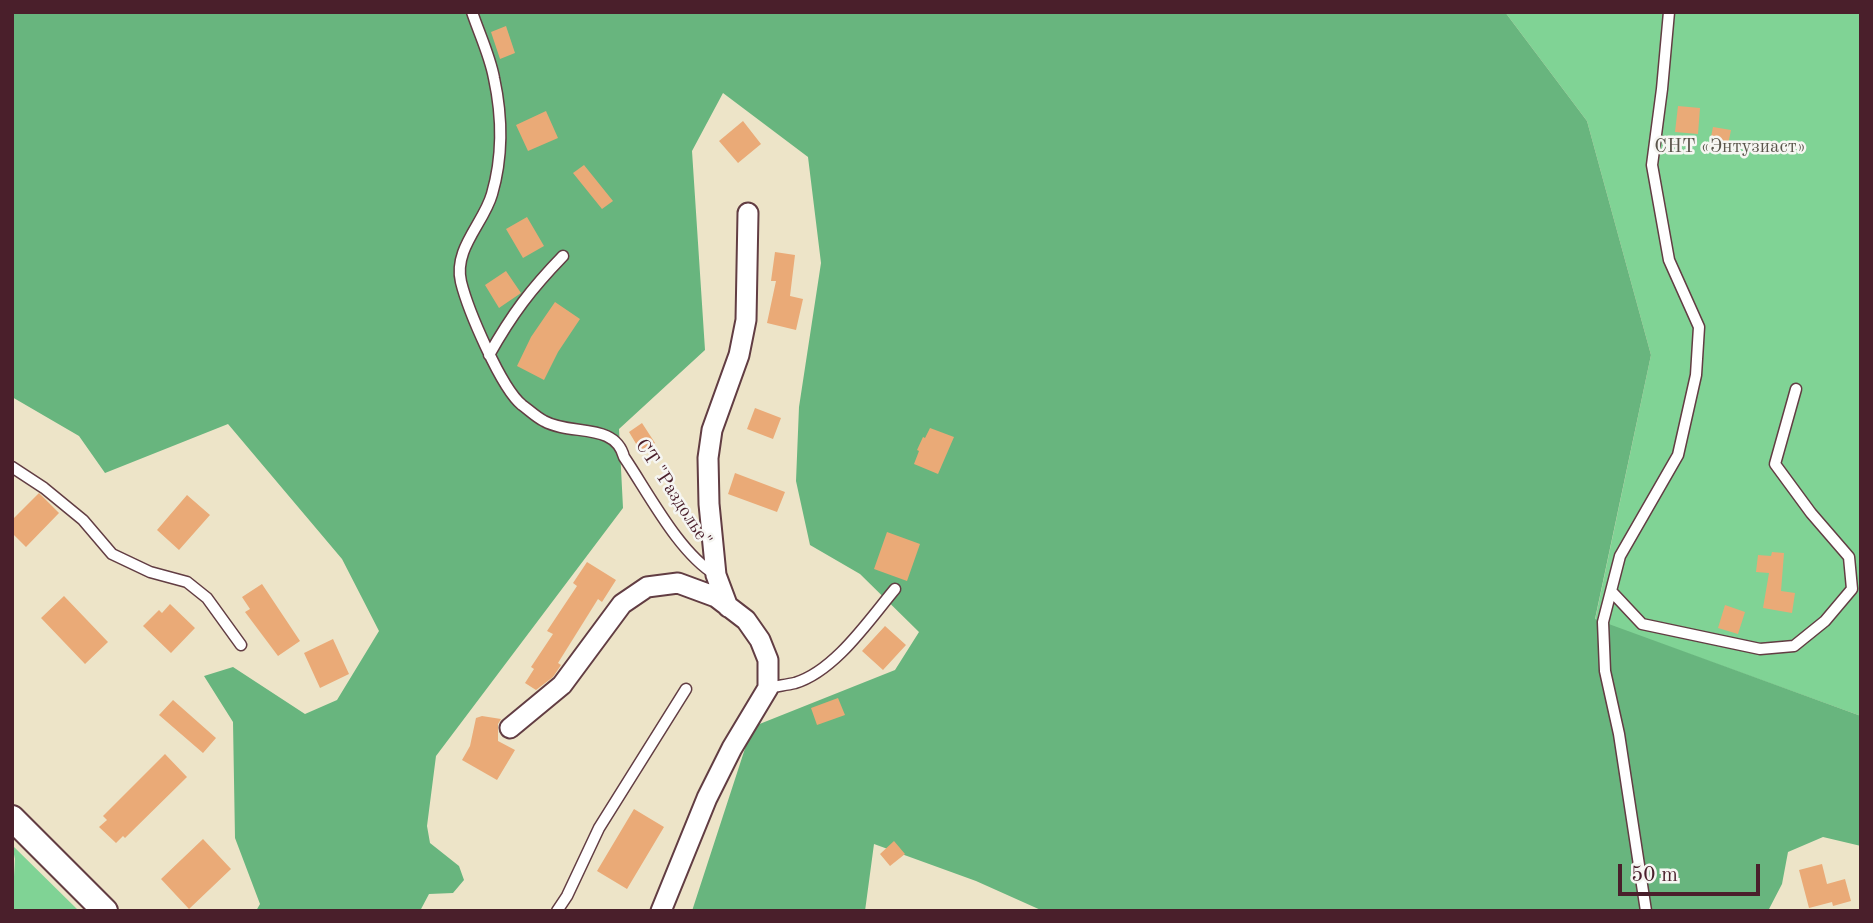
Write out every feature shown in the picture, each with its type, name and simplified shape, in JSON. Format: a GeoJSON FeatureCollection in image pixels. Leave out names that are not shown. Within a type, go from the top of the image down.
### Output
{"type":"FeatureCollection","features":[{"type":"Feature","properties":{"kind":"street"},"geometry":{"type":"LineString","coordinates":[[728,607],[716,575],[709,504],[708,458],[712,430],[739,355],[746,320],[748,213]]}},
{"type":"Feature","properties":{"kind":"street"},"geometry":{"type":"LineString","coordinates":[[510,728],[562,685],[622,604],[648,587],[678,583],[716,597],[746,620],[760,640],[768,660],[768,688],[732,748],[707,798],[662,911]]}},
{"type":"Feature","properties":{"kind":"street"},"geometry":{"type":"LineString","coordinates":[[12,818],[105,911]]}},
{"type":"Feature","properties":{"kind":"lane","name":"СТ \"Раздолье\""},"geometry":{"type":"LineString","coordinates":[[472,12],[494,76],[501,127],[498,167],[492,196],[460,260],[461,281],[489,355],[519,403],[545,422],[610,435],[621,444],[624,457],[687,552],[701,566],[716,575]]}},
{"type":"Feature","properties":{"kind":"lane"},"geometry":{"type":"LineString","coordinates":[[1646,911],[1619,734],[1605,671],[1603,622],[1620,556],[1678,455],[1696,375],[1699,327],[1669,260],[1652,165],[1669,12]]}},
{"type":"Feature","properties":{"kind":"lane"},"geometry":{"type":"LineString","coordinates":[[489,355],[513,313],[536,284],[564,256]]}},
{"type":"Feature","properties":{"kind":"lane"},"geometry":{"type":"LineString","coordinates":[[1611,591],[1643,624],[1760,649],[1794,646],[1825,621],[1852,589],[1849,557],[1811,513],[1775,464],[1796,390]]}},
{"type":"Feature","properties":{"kind":"lane"},"geometry":{"type":"LineString","coordinates":[[12,467],[44,488],[83,520],[112,554],[150,572],[187,582],[206,598],[242,645]]}},
{"type":"Feature","properties":{"kind":"lane"},"geometry":{"type":"LineString","coordinates":[[768,688],[797,682],[825,666],[895,589]]}},
{"type":"Feature","properties":{"kind":"lane"},"geometry":{"type":"LineString","coordinates":[[557,911],[567,896],[599,828],[686,689]]}},
{"type":"Feature","properties":{"kind":"green space"},"geometry":{"type":"Polygon","coordinates":[[[12,12],[1505,12],[1587,121],[1651,355],[1595,619],[1861,716],[1861,846],[1823,837],[1788,852],[1782,884],[1768,911],[1043,911],[976,881],[874,844],[865,911],[692,911],[752,727],[895,670],[919,632],[860,574],[810,545],[796,481],[799,407],[821,263],[808,157],[723,93],[692,151],[705,350],[619,429],[623,508],[436,756],[427,826],[430,843],[459,866],[464,880],[453,893],[429,894],[420,911],[256,911],[260,904],[235,838],[233,722],[204,676],[233,667],[305,714],[337,700],[379,631],[342,559],[228,424],[105,473],[79,436],[12,397],[12,12]]]}},
{"type":"Feature","properties":{"kind":"green space","name":"СНТ «Энтузиаст»"},"geometry":{"type":"Polygon","coordinates":[[[1505,12],[1861,12],[1861,716],[1595,620],[1651,355],[1587,121],[1505,12]]]}},
{"type":"Feature","properties":{"kind":"green space"},"geometry":{"type":"Polygon","coordinates":[[[12,845],[79,911],[12,911],[15,859],[12,845]]]}},
{"type":"Feature","properties":{"kind":"building"},"geometry":{"type":"Polygon","coordinates":[[[506,26],[515,53],[500,59],[491,32],[506,26]]]}},
{"type":"Feature","properties":{"kind":"building"},"geometry":{"type":"Polygon","coordinates":[[[1678,106],[1700,108],[1698,134],[1675,132],[1678,106]]]}},
{"type":"Feature","properties":{"kind":"building"},"geometry":{"type":"Polygon","coordinates":[[[546,111],[558,138],[528,151],[516,125],[546,111]]]}},
{"type":"Feature","properties":{"kind":"building"},"geometry":{"type":"Polygon","coordinates":[[[743,121],[761,144],[738,163],[719,141],[743,121]]]}},
{"type":"Feature","properties":{"kind":"building"},"geometry":{"type":"Polygon","coordinates":[[[1713,127],[1731,130],[1727,150],[1709,147],[1713,127]]]}},
{"type":"Feature","properties":{"kind":"building"},"geometry":{"type":"Polygon","coordinates":[[[584,165],[613,201],[602,209],[573,173],[584,165]]]}},
{"type":"Feature","properties":{"kind":"building"},"geometry":{"type":"Polygon","coordinates":[[[527,217],[544,246],[523,258],[506,229],[527,217]]]}},
{"type":"Feature","properties":{"kind":"building"},"geometry":{"type":"Polygon","coordinates":[[[775,252],[795,255],[790,296],[803,299],[796,330],[767,323],[776,281],[771,281],[775,252]]]}},
{"type":"Feature","properties":{"kind":"building"},"geometry":{"type":"Polygon","coordinates":[[[506,271],[521,293],[499,308],[485,285],[506,271]]]}},
{"type":"Feature","properties":{"kind":"building"},"geometry":{"type":"Polygon","coordinates":[[[555,302],[580,319],[558,352],[544,380],[517,366],[531,337],[555,302]]]}},
{"type":"Feature","properties":{"kind":"building"},"geometry":{"type":"Polygon","coordinates":[[[755,408],[781,418],[773,439],[747,429],[755,408]]]}},
{"type":"Feature","properties":{"kind":"building"},"geometry":{"type":"Polygon","coordinates":[[[642,423],[655,443],[641,452],[629,432],[642,423]]]}},
{"type":"Feature","properties":{"kind":"building"},"geometry":{"type":"Polygon","coordinates":[[[930,428],[954,437],[938,474],[914,464],[919,451],[917,450],[930,428]]]}},
{"type":"Feature","properties":{"kind":"building"},"geometry":{"type":"Polygon","coordinates":[[[735,473],[785,492],[777,512],[728,494],[735,473]]]}},
{"type":"Feature","properties":{"kind":"building"},"geometry":{"type":"Polygon","coordinates":[[[39,493],[59,513],[26,547],[12,533],[12,520],[39,493]]]}},
{"type":"Feature","properties":{"kind":"building"},"geometry":{"type":"Polygon","coordinates":[[[187,495],[210,515],[179,550],[157,530],[187,495]]]}},
{"type":"Feature","properties":{"kind":"building"},"geometry":{"type":"Polygon","coordinates":[[[887,532],[920,544],[907,581],[874,569],[887,532]]]}},
{"type":"Feature","properties":{"kind":"building"},"geometry":{"type":"Polygon","coordinates":[[[1772,552],[1784,553],[1781,591],[1795,593],[1792,613],[1763,608],[1769,573],[1756,572],[1758,555],[1771,556],[1772,552]]]}},
{"type":"Feature","properties":{"kind":"building"},"geometry":{"type":"Polygon","coordinates":[[[587,562],[616,580],[602,602],[598,599],[558,663],[561,665],[553,677],[536,690],[525,683],[534,669],[531,667],[553,634],[547,631],[577,586],[573,583],[587,562]]]}},
{"type":"Feature","properties":{"kind":"building"},"geometry":{"type":"Polygon","coordinates":[[[262,584],[300,641],[278,656],[245,612],[250,609],[242,597],[262,584]]]}},
{"type":"Feature","properties":{"kind":"building"},"geometry":{"type":"Polygon","coordinates":[[[64,596],[108,642],[85,664],[41,618],[64,596]]]}},
{"type":"Feature","properties":{"kind":"building"},"geometry":{"type":"Polygon","coordinates":[[[170,604],[195,628],[171,653],[143,626],[159,610],[162,613],[170,604]]]}},
{"type":"Feature","properties":{"kind":"building"},"geometry":{"type":"Polygon","coordinates":[[[1725,605],[1745,612],[1738,634],[1718,628],[1725,605]]]}},
{"type":"Feature","properties":{"kind":"building"},"geometry":{"type":"Polygon","coordinates":[[[885,626],[906,645],[883,670],[862,651],[885,626]]]}},
{"type":"Feature","properties":{"kind":"building"},"geometry":{"type":"Polygon","coordinates":[[[333,639],[349,674],[320,688],[304,653],[333,639]]]}},
{"type":"Feature","properties":{"kind":"building"},"geometry":{"type":"Polygon","coordinates":[[[838,698],[845,715],[817,725],[811,708],[838,698]]]}},
{"type":"Feature","properties":{"kind":"building"},"geometry":{"type":"Polygon","coordinates":[[[173,700],[216,738],[203,753],[159,715],[173,700]]]}},
{"type":"Feature","properties":{"kind":"building"},"geometry":{"type":"Polygon","coordinates":[[[482,716],[501,719],[498,724],[498,741],[515,750],[497,780],[462,760],[470,746],[476,718],[482,716]]]}},
{"type":"Feature","properties":{"kind":"building"},"geometry":{"type":"Polygon","coordinates":[[[165,754],[187,777],[125,838],[123,836],[116,843],[99,827],[107,820],[103,816],[165,754]]]}},
{"type":"Feature","properties":{"kind":"building"},"geometry":{"type":"Polygon","coordinates":[[[634,809],[664,827],[627,889],[597,871],[634,809]]]}},
{"type":"Feature","properties":{"kind":"building"},"geometry":{"type":"Polygon","coordinates":[[[203,839],[231,869],[189,909],[161,879],[203,839]]]}},
{"type":"Feature","properties":{"kind":"building"},"geometry":{"type":"Polygon","coordinates":[[[894,841],[905,854],[890,866],[880,854],[894,841]]]}},
{"type":"Feature","properties":{"kind":"building"},"geometry":{"type":"Polygon","coordinates":[[[1822,864],[1827,884],[1845,879],[1851,901],[1833,906],[1832,902],[1809,908],[1799,870],[1822,864]]]}}]}
